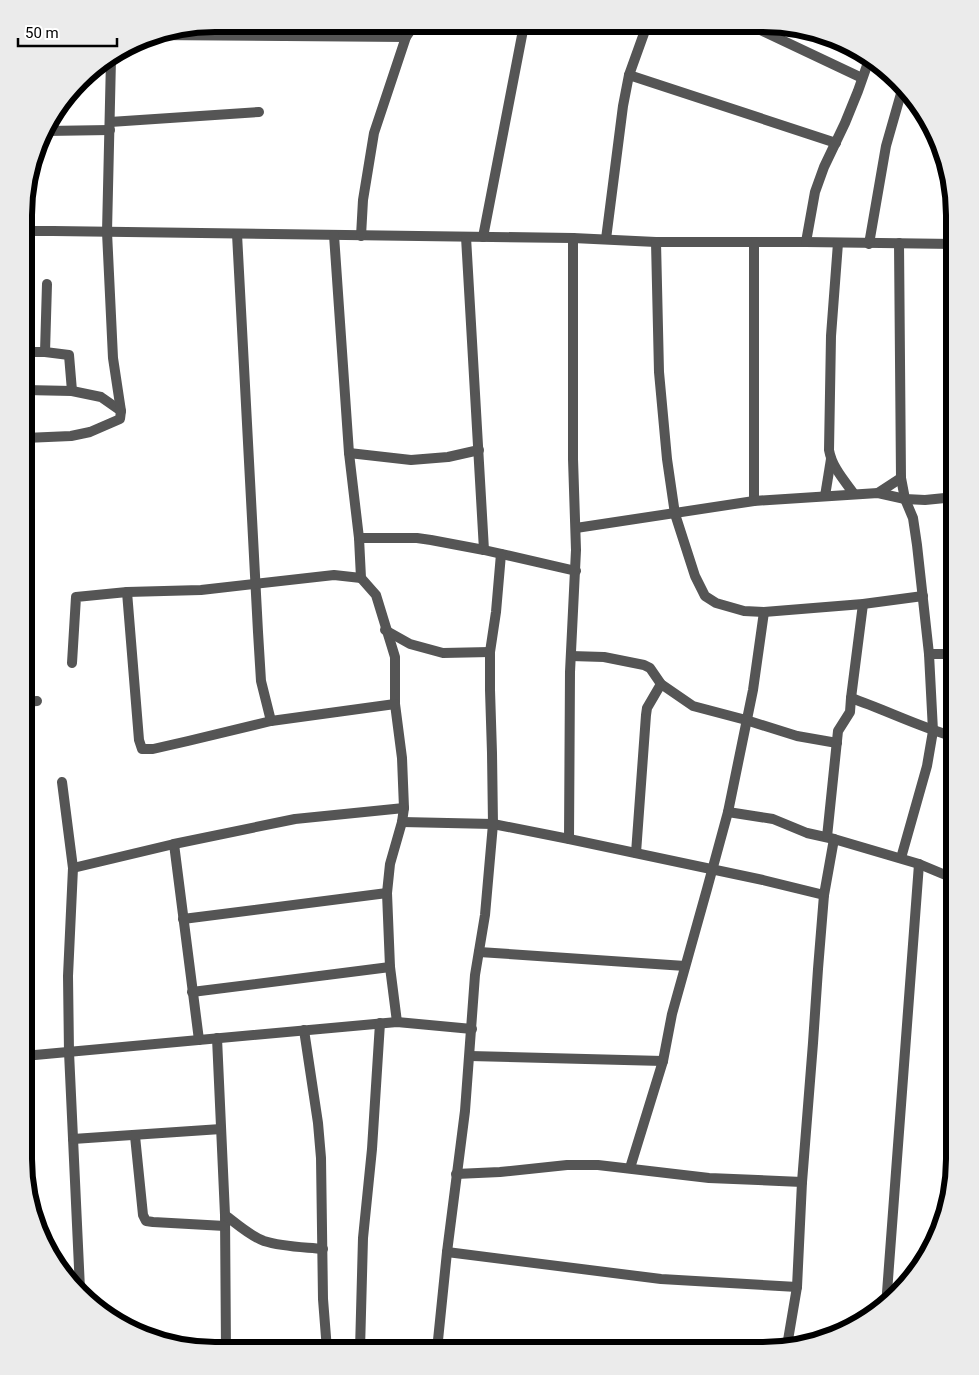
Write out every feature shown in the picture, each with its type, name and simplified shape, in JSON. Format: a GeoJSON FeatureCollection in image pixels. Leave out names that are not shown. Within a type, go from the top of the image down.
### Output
{"type":"FeatureCollection","features":[{"type":"Feature","properties":{"kind":"street"},"geometry":{"type":"LineString","coordinates":[[361,236],[363,200],[374,133],[406,38],[410,32]]}},
{"type":"Feature","properties":{"kind":"street"},"geometry":{"type":"LineString","coordinates":[[483,237],[523,32]]}},
{"type":"Feature","properties":{"kind":"street"},"geometry":{"type":"LineString","coordinates":[[606,239],[623,106],[629,74],[644,32]]}},
{"type":"Feature","properties":{"kind":"street"},"geometry":{"type":"LineString","coordinates":[[765,32],[862,78]]}},
{"type":"Feature","properties":{"kind":"street"},"geometry":{"type":"LineString","coordinates":[[183,35],[406,38]]}},
{"type":"Feature","properties":{"kind":"street"},"geometry":{"type":"LineString","coordinates":[[806,242],[815,192],[824,166],[858,92],[867,64]]}},
{"type":"Feature","properties":{"kind":"street"},"geometry":{"type":"LineString","coordinates":[[32,438],[71,436],[90,432],[120,419],[113,358],[107,232],[111,65]]}},
{"type":"Feature","properties":{"kind":"street"},"geometry":{"type":"LineString","coordinates":[[629,74],[836,143]]}},
{"type":"Feature","properties":{"kind":"street"},"geometry":{"type":"LineString","coordinates":[[869,244],[886,146],[901,95]]}},
{"type":"Feature","properties":{"kind":"street"},"geometry":{"type":"LineString","coordinates":[[53,130],[259,112]]}},
{"type":"Feature","properties":{"kind":"street"},"geometry":{"type":"LineString","coordinates":[[32,231],[573,238],[656,242],[946,244]]}},
{"type":"Feature","properties":{"kind":"street"},"geometry":{"type":"LineString","coordinates":[[237,234],[261,681],[271,721]]}},
{"type":"Feature","properties":{"kind":"street"},"geometry":{"type":"LineString","coordinates":[[334,235],[349,453],[359,538],[361,578],[376,595],[394,657],[395,704],[402,758],[404,808],[390,864],[387,893],[390,967],[397,1022]]}},
{"type":"Feature","properties":{"kind":"street"},"geometry":{"type":"LineString","coordinates":[[466,237],[484,550]]}},
{"type":"Feature","properties":{"kind":"street"},"geometry":{"type":"LineString","coordinates":[[569,838],[570,672],[576,571],[573,459],[573,238]]}},
{"type":"Feature","properties":{"kind":"street"},"geometry":{"type":"LineString","coordinates":[[656,242],[659,372],[667,459],[675,514],[694,576],[704,596],[716,603],[744,611],[764,612],[863,604],[923,596]]}},
{"type":"Feature","properties":{"kind":"street"},"geometry":{"type":"LineString","coordinates":[[754,242],[754,501]]}},
{"type":"Feature","properties":{"kind":"street"},"geometry":{"type":"LineString","coordinates":[[838,243],[831,336],[828,435],[831,459],[842,479],[854,494]]}},
{"type":"Feature","properties":{"kind":"street"},"geometry":{"type":"LineString","coordinates":[[900,243],[900,478],[905,499],[913,518],[918,545],[929,654],[933,731],[927,766],[901,858]]}},
{"type":"Feature","properties":{"kind":"street"},"geometry":{"type":"LineString","coordinates":[[45,352],[47,284]]}},
{"type":"Feature","properties":{"kind":"street"},"geometry":{"type":"LineString","coordinates":[[32,352],[69,355],[72,391]]}},
{"type":"Feature","properties":{"kind":"street"},"geometry":{"type":"LineString","coordinates":[[32,390],[72,391],[101,397],[120,410]]}},
{"type":"Feature","properties":{"kind":"street"},"geometry":{"type":"LineString","coordinates":[[349,453],[411,460],[448,457],[478,450]]}},
{"type":"Feature","properties":{"kind":"street"},"geometry":{"type":"LineString","coordinates":[[825,496],[831,459]]}},
{"type":"Feature","properties":{"kind":"street"},"geometry":{"type":"LineString","coordinates":[[878,493],[900,478]]}},
{"type":"Feature","properties":{"kind":"street"},"geometry":{"type":"LineString","coordinates":[[576,528],[754,501],[878,493],[905,499],[925,500],[946,498]]}},
{"type":"Feature","properties":{"kind":"street"},"geometry":{"type":"LineString","coordinates":[[913,518],[925,500]]}},
{"type":"Feature","properties":{"kind":"street"},"geometry":{"type":"LineString","coordinates":[[359,538],[416,538],[484,550],[576,571]]}},
{"type":"Feature","properties":{"kind":"street"},"geometry":{"type":"LineString","coordinates":[[437,1342],[465,1111],[475,975],[485,915],[492,824],[490,652],[495,619],[500,554]]}},
{"type":"Feature","properties":{"kind":"street"},"geometry":{"type":"LineString","coordinates":[[72,663],[76,597],[127,592],[201,590],[334,575],[361,578]]}},
{"type":"Feature","properties":{"kind":"street"},"geometry":{"type":"LineString","coordinates":[[127,592],[139,740],[142,749],[153,749],[188,742],[271,721],[395,704]]}},
{"type":"Feature","properties":{"kind":"street"},"geometry":{"type":"LineString","coordinates":[[788,1341],[797,1287],[802,1182],[836,743],[838,731],[850,712],[863,604]]}},
{"type":"Feature","properties":{"kind":"street"},"geometry":{"type":"LineString","coordinates":[[630,1168],[663,1061],[672,1014],[728,812],[753,690],[764,612]]}},
{"type":"Feature","properties":{"kind":"street"},"geometry":{"type":"LineString","coordinates":[[385,630],[410,644],[443,653],[490,652]]}},
{"type":"Feature","properties":{"kind":"street"},"geometry":{"type":"LineString","coordinates":[[929,654],[946,654]]}},
{"type":"Feature","properties":{"kind":"street"},"geometry":{"type":"LineString","coordinates":[[571,656],[604,657],[644,665],[650,668],[661,684],[693,706],[797,736],[836,743]]}},
{"type":"Feature","properties":{"kind":"street"},"geometry":{"type":"LineString","coordinates":[[636,853],[647,708],[661,684]]}},
{"type":"Feature","properties":{"kind":"street"},"geometry":{"type":"LineString","coordinates":[[851,698],[946,735]]}},
{"type":"Feature","properties":{"kind":"street"},"geometry":{"type":"LineString","coordinates":[[32,701],[37,701]]}},
{"type":"Feature","properties":{"kind":"street"},"geometry":{"type":"LineString","coordinates":[[62,782],[73,868],[68,967],[69,1052],[80,1282]]}},
{"type":"Feature","properties":{"kind":"street"},"geometry":{"type":"LineString","coordinates":[[73,868],[174,844],[296,819],[404,808]]}},
{"type":"Feature","properties":{"kind":"street"},"geometry":{"type":"LineString","coordinates":[[728,812],[774,819],[808,833],[901,858],[946,875]]}},
{"type":"Feature","properties":{"kind":"street"},"geometry":{"type":"LineString","coordinates":[[402,822],[492,824],[569,838],[824,895]]}},
{"type":"Feature","properties":{"kind":"street"},"geometry":{"type":"LineString","coordinates":[[174,844],[199,1040]]}},
{"type":"Feature","properties":{"kind":"street"},"geometry":{"type":"LineString","coordinates":[[887,1294],[919,864]]}},
{"type":"Feature","properties":{"kind":"street"},"geometry":{"type":"LineString","coordinates":[[183,919],[387,893]]}},
{"type":"Feature","properties":{"kind":"street"},"geometry":{"type":"LineString","coordinates":[[478,952],[685,966]]}},
{"type":"Feature","properties":{"kind":"street"},"geometry":{"type":"LineString","coordinates":[[192,992],[390,967]]}},
{"type":"Feature","properties":{"kind":"street"},"geometry":{"type":"LineString","coordinates":[[32,1055],[397,1022],[472,1029]]}},
{"type":"Feature","properties":{"kind":"street"},"geometry":{"type":"LineString","coordinates":[[360,1342],[363,1238],[372,1149],[380,1024]]}},
{"type":"Feature","properties":{"kind":"street"},"geometry":{"type":"LineString","coordinates":[[304,1030],[318,1122],[320,1149],[323,1299],[326,1342]]}},
{"type":"Feature","properties":{"kind":"street"},"geometry":{"type":"LineString","coordinates":[[216,1038],[226,1214],[226,1342]]}},
{"type":"Feature","properties":{"kind":"street"},"geometry":{"type":"LineString","coordinates":[[470,1056],[663,1061]]}},
{"type":"Feature","properties":{"kind":"street"},"geometry":{"type":"LineString","coordinates":[[74,1139],[221,1129]]}},
{"type":"Feature","properties":{"kind":"street"},"geometry":{"type":"LineString","coordinates":[[134,1136],[143,1215],[146,1221],[226,1226]]}},
{"type":"Feature","properties":{"kind":"street"},"geometry":{"type":"LineString","coordinates":[[456,1174],[500,1172],[567,1165],[598,1165],[709,1178],[802,1182]]}},
{"type":"Feature","properties":{"kind":"street"},"geometry":{"type":"LineString","coordinates":[[226,1214],[245,1230],[264,1241],[323,1249]]}},
{"type":"Feature","properties":{"kind":"street"},"geometry":{"type":"LineString","coordinates":[[447,1252],[661,1280],[797,1287]]}}]}
